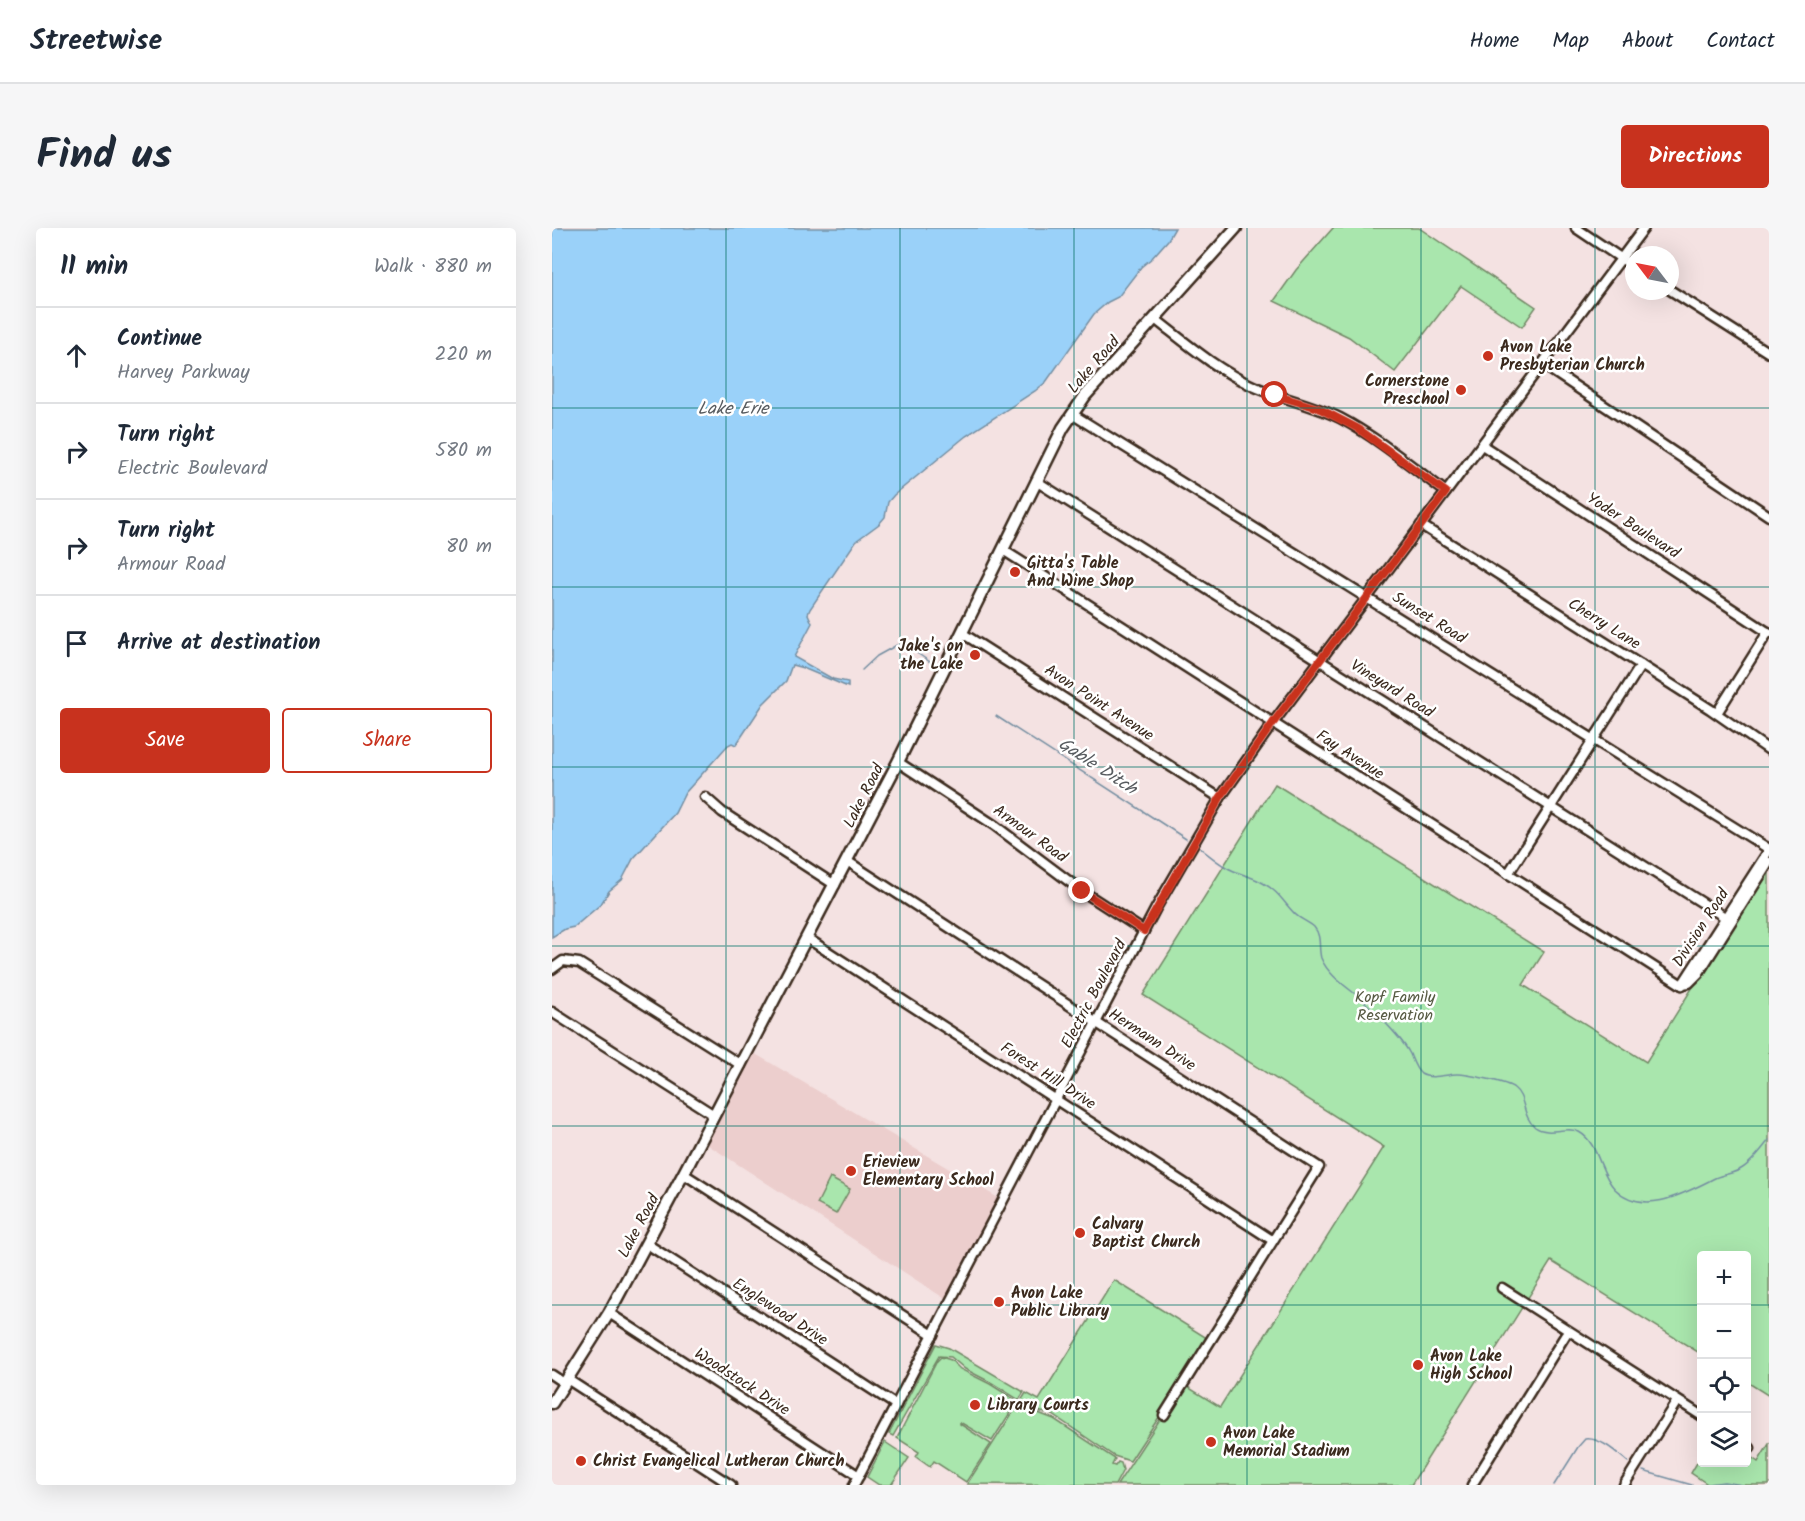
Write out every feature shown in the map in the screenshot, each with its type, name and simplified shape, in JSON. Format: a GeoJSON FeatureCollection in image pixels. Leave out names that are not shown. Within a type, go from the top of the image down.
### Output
{"type":"FeatureCollection","features":[{"type":"Feature","properties":{"kind":"main road","name":"Lake Road"},"geometry":{"type":"LineString","coordinates":[[552,1402],[609,1313],[684,1174],[898,762],[1036,481],[1072,414],[1085,396],[1236,228]]}},
{"type":"Feature","properties":{"kind":"street"},"geometry":{"type":"LineString","coordinates":[[1576,228],[1625,261]]}},
{"type":"Feature","properties":{"kind":"street","name":"Electric Boulevard"},"geometry":{"type":"LineString","coordinates":[[854,1485],[1144,931],[1220,798],[1273,723],[1644,228]]}},
{"type":"Feature","properties":{"kind":"street"},"geometry":{"type":"LineString","coordinates":[[1679,296],[1769,353]]}},
{"type":"Feature","properties":{"kind":"street"},"geometry":{"type":"LineString","coordinates":[[1155,319],[1212,363],[1238,379],[1275,395],[1318,408],[1357,428],[1446,492]]}},
{"type":"Feature","properties":{"kind":"street"},"geometry":{"type":"LineString","coordinates":[[1542,364],[1769,516]]}},
{"type":"Feature","properties":{"kind":"street","name":"Sunset Road"},"geometry":{"type":"LineString","coordinates":[[1072,414],[1769,849]]}},
{"type":"Feature","properties":{"kind":"street","name":"Yoder Boulevard"},"geometry":{"type":"LineString","coordinates":[[1482,445],[1768,632]]}},
{"type":"Feature","properties":{"kind":"street","name":"Vineyard Road"},"geometry":{"type":"LineString","coordinates":[[1036,481],[1728,919]]}},
{"type":"Feature","properties":{"kind":"street","name":"Cherry Lane"},"geometry":{"type":"LineString","coordinates":[[1421,525],[1717,713],[1769,750]]}},
{"type":"Feature","properties":{"kind":"street","name":"Fay Avenue"},"geometry":{"type":"LineString","coordinates":[[1003,550],[1682,985]]}},
{"type":"Feature","properties":{"kind":"street"},"geometry":{"type":"LineString","coordinates":[[1717,713],[1768,632]]}},
{"type":"Feature","properties":{"kind":"street","name":"Avon Point Avenue"},"geometry":{"type":"LineString","coordinates":[[962,633],[1220,798]]}},
{"type":"Feature","properties":{"kind":"street"},"geometry":{"type":"LineString","coordinates":[[1508,874],[1641,665]]}},
{"type":"Feature","properties":{"kind":"street","name":"Armour Road"},"geometry":{"type":"LineString","coordinates":[[898,762],[994,825],[1082,891],[1144,931]]}},
{"type":"Feature","properties":{"kind":"street"},"geometry":{"type":"LineString","coordinates":[[705,797],[722,812],[835,885]]}},
{"type":"Feature","properties":{"kind":"street","name":"Division Road"},"geometry":{"type":"LineString","coordinates":[[1682,985],[1689,983],[1698,974],[1769,849]]}},
{"type":"Feature","properties":{"kind":"street","name":"Hermann Drive"},"geometry":{"type":"LineString","coordinates":[[847,861],[1319,1167],[1272,1240]]}},
{"type":"Feature","properties":{"kind":"street","name":"Division Road"},"geometry":{"type":"LineString","coordinates":[[1728,919],[1769,862]]}},
{"type":"Feature","properties":{"kind":"street","name":"Forest Hill Drive"},"geometry":{"type":"LineString","coordinates":[[807,938],[1272,1240]]}},
{"type":"Feature","properties":{"kind":"street"},"geometry":{"type":"LineString","coordinates":[[552,969],[563,962],[579,963],[741,1065]]}},
{"type":"Feature","properties":{"kind":"street"},"geometry":{"type":"LineString","coordinates":[[552,1012],[714,1115]]}},
{"type":"Feature","properties":{"kind":"street"},"geometry":{"type":"LineString","coordinates":[[684,1174],[933,1335]]}},
{"type":"Feature","properties":{"kind":"street"},"geometry":{"type":"LineString","coordinates":[[1164,1415],[1272,1240]]}},
{"type":"Feature","properties":{"kind":"street","name":"Englewood Drive"},"geometry":{"type":"LineString","coordinates":[[647,1244],[896,1405]]}},
{"type":"Feature","properties":{"kind":"street"},"geometry":{"type":"LineString","coordinates":[[1502,1288],[1697,1414]]}},
{"type":"Feature","properties":{"kind":"street","name":"Woodstock Drive"},"geometry":{"type":"LineString","coordinates":[[609,1313],[859,1476]]}},
{"type":"Feature","properties":{"kind":"street"},"geometry":{"type":"LineString","coordinates":[[1472,1485],[1568,1331]]}},
{"type":"Feature","properties":{"kind":"street"},"geometry":{"type":"LineString","coordinates":[[552,1375],[566,1381],[731,1485]]}},
{"type":"Feature","properties":{"kind":"street"},"geometry":{"type":"LineString","coordinates":[[1624,1485],[1677,1401]]}},
{"type":"Feature","properties":{"kind":"shaded area","name":"Erieview Elementary School"},"geometry":{"type":"Polygon","coordinates":[[[752,1052],[1000,1199],[947,1300],[705,1143],[752,1052]]]}},
{"type":"Feature","properties":{"kind":"green space"},"geometry":{"type":"Polygon","coordinates":[[[1333,228],[1419,228],[1536,307],[1522,327],[1461,286],[1395,372],[1349,337],[1274,301],[1296,270],[1333,228]]]}},
{"type":"Feature","properties":{"kind":"green space","name":"Kopf Family Reservation"},"geometry":{"type":"Polygon","coordinates":[[[1275,784],[1544,952],[1523,985],[1646,1062],[1769,865],[1769,1396],[1751,1385],[1751,1251],[1697,1251],[1697,1352],[1551,1261],[1411,1485],[1117,1485],[1183,1384],[1220,1407],[1384,1147],[1143,995],[1275,784]]]}},
{"type":"Feature","properties":{"kind":"green space"},"geometry":{"type":"Polygon","coordinates":[[[830,1178],[850,1189],[836,1214],[817,1204],[830,1178]]]}},
{"type":"Feature","properties":{"kind":"green space"},"geometry":{"type":"Polygon","coordinates":[[[1114,1280],[1210,1340],[1130,1461],[1114,1456],[1053,1415],[1034,1410],[1021,1401],[1026,1393],[1039,1400],[1114,1280]]]}},
{"type":"Feature","properties":{"kind":"green space"},"geometry":{"type":"Polygon","coordinates":[[[936,1344],[949,1348],[1024,1392],[1019,1400],[965,1369],[951,1357],[939,1356],[893,1436],[889,1434],[936,1344]]]}},
{"type":"Feature","properties":{"kind":"green space"},"geometry":{"type":"Polygon","coordinates":[[[941,1357],[951,1360],[960,1369],[1017,1401],[992,1441],[960,1422],[991,1444],[966,1482],[934,1461],[930,1467],[916,1457],[919,1452],[897,1438],[941,1357]]]}},
{"type":"Feature","properties":{"kind":"green space"},"geometry":{"type":"Polygon","coordinates":[[[1020,1403],[1054,1419],[1115,1459],[1112,1465],[1121,1463],[1123,1470],[1115,1485],[967,1484],[1015,1409],[1019,1411],[1017,1406],[1020,1403]]]}},
{"type":"Feature","properties":{"kind":"green space"},"geometry":{"type":"Polygon","coordinates":[[[885,1442],[909,1458],[891,1485],[879,1485],[867,1477],[885,1442]]]}},
{"type":"Feature","properties":{"kind":"green space"},"geometry":{"type":"Polygon","coordinates":[[[1769,1444],[1769,1485],[1709,1485],[1691,1473],[1697,1463],[1697,1467],[1751,1467],[1751,1457],[1758,1462],[1769,1444]]]}},
{"type":"Feature","properties":{"kind":"water","name":"Lake Erie"},"geometry":{"type":"Polygon","coordinates":[[[552,228],[1175,228],[1168,240],[1141,267],[1118,297],[1094,314],[1046,382],[966,436],[894,495],[888,502],[885,517],[856,541],[810,609],[808,614],[812,623],[794,657],[833,679],[848,682],[848,687],[792,665],[786,681],[763,704],[736,745],[732,743],[728,745],[685,793],[675,813],[633,859],[622,880],[609,891],[601,904],[574,927],[565,929],[552,937],[552,228]]]}},
{"type":"Feature","properties":{"kind":"waterway","name":"Gable Ditch"},"geometry":{"type":"LineString","coordinates":[[862,670],[877,656],[897,645],[914,651],[936,666]]}},
{"type":"Feature","properties":{"kind":"waterway","name":"Gable Ditch"},"geometry":{"type":"LineString","coordinates":[[996,716],[1186,839]]}},
{"type":"Feature","properties":{"kind":"waterway","name":"Gable Ditch"},"geometry":{"type":"LineString","coordinates":[[1200,848],[1219,863],[1268,886],[1295,914],[1314,927],[1318,934],[1321,958],[1325,966],[1392,1030],[1410,1054],[1421,1074],[1429,1077],[1469,1075],[1514,1088],[1521,1096],[1528,1118],[1535,1127],[1546,1131],[1574,1130],[1586,1137],[1605,1175],[1615,1189],[1626,1197],[1651,1202],[1665,1200],[1691,1190],[1741,1169],[1753,1160],[1769,1140]]}},
{"type":"Feature","properties":{"kind":"waterway"},"geometry":{"type":"LineString","coordinates":[[1554,1485],[1585,1439],[1602,1443],[1628,1462]]}},
{"type":"Feature","properties":{"kind":"waterway"},"geometry":{"type":"LineString","coordinates":[[1643,1471],[1692,1485]]}},
{"type":"Feature","properties":{"kind":"waterway"},"geometry":{"type":"LineString","coordinates":[[1701,1485],[1724,1482],[1743,1485]]}},
{"type":"Feature","properties":{"kind":"place","name":"Avon Lake Presbyterian Church"},"geometry":{"type":"Point","coordinates":[1488,356]}},
{"type":"Feature","properties":{"kind":"place","name":"Cornerstone Preschool"},"geometry":{"type":"Point","coordinates":[1461,390]}},
{"type":"Feature","properties":{"kind":"place","name":"Gitta's Table And Wine Shop"},"geometry":{"type":"Point","coordinates":[1015,572]}},
{"type":"Feature","properties":{"kind":"place","name":"Jake's on the Lake"},"geometry":{"type":"Point","coordinates":[975,655]}},
{"type":"Feature","properties":{"kind":"place","name":"Erieview Elementary School"},"geometry":{"type":"Point","coordinates":[851,1171]}},
{"type":"Feature","properties":{"kind":"place","name":"Calvary Baptist Church"},"geometry":{"type":"Point","coordinates":[1080,1233]}},
{"type":"Feature","properties":{"kind":"place","name":"Avon Lake Public Library"},"geometry":{"type":"Point","coordinates":[999,1302]}},
{"type":"Feature","properties":{"kind":"place","name":"Avon Lake High School"},"geometry":{"type":"Point","coordinates":[1418,1365]}},
{"type":"Feature","properties":{"kind":"place","name":"Library Courts"},"geometry":{"type":"Point","coordinates":[975,1405]}},
{"type":"Feature","properties":{"kind":"place","name":"Avon Lake Memorial Stadium"},"geometry":{"type":"Point","coordinates":[1211,1442]}},
{"type":"Feature","properties":{"kind":"place","name":"Christ Evangelical Lutheran Church"},"geometry":{"type":"Point","coordinates":[581,1461]}},
{"type":"Feature","properties":{"kind":"route"},"geometry":{"type":"LineString","coordinates":[[1082,891],[1144,931],[1220,798],[1273,723],[1446,492],[1375,440],[1338,417],[1298,401],[1275,395]]}}]}
